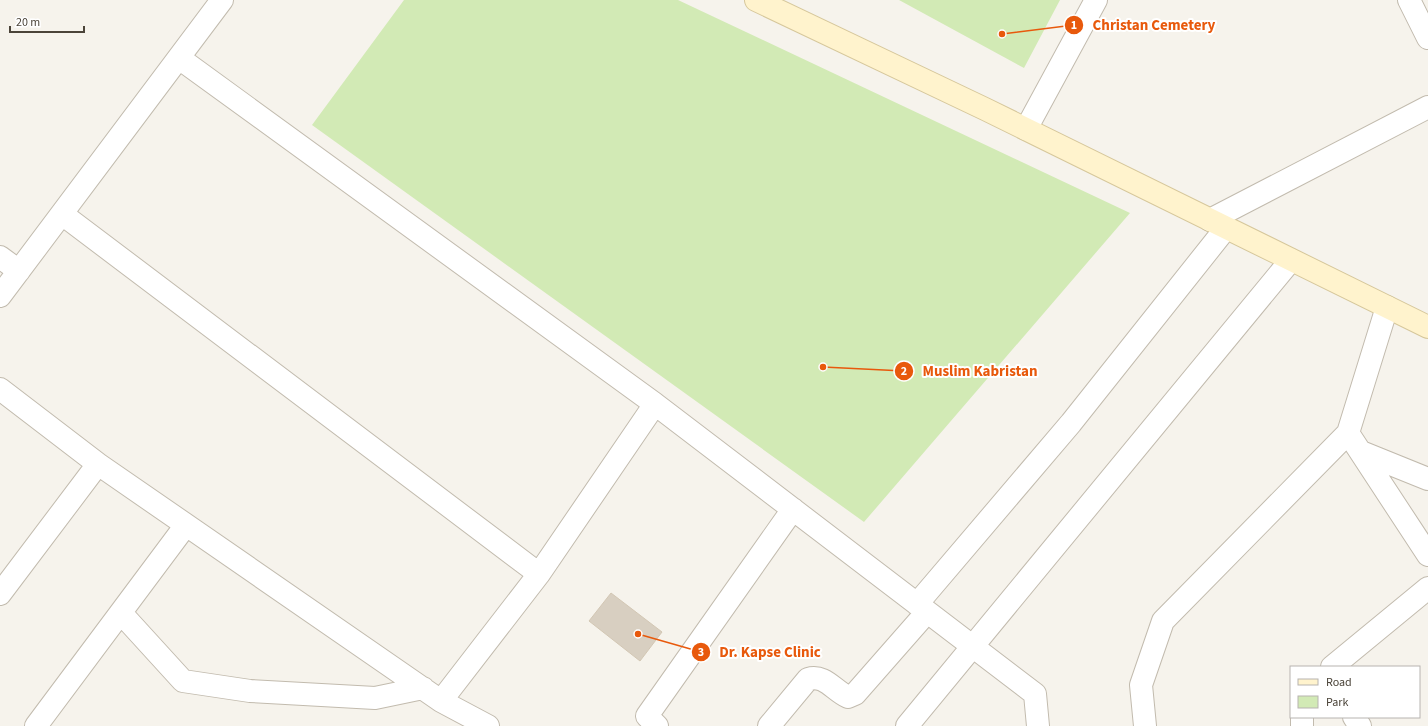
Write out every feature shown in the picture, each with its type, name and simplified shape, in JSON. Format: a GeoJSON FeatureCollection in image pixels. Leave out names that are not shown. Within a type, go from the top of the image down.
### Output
{"type":"FeatureCollection","features":[{"type":"Feature","properties":{"kind":"main road"},"geometry":{"type":"LineString","coordinates":[[756,0],[1026,129],[1428,327]]}},
{"type":"Feature","properties":{"kind":"street"},"geometry":{"type":"LineString","coordinates":[[0,296],[222,0]]}},
{"type":"Feature","properties":{"kind":"street"},"geometry":{"type":"LineString","coordinates":[[1026,129],[1096,0]]}},
{"type":"Feature","properties":{"kind":"street"},"geometry":{"type":"LineString","coordinates":[[1409,0],[1428,38]]}},
{"type":"Feature","properties":{"kind":"street"},"geometry":{"type":"LineString","coordinates":[[179,58],[655,404],[1035,694],[1038,726]]}},
{"type":"Feature","properties":{"kind":"street"},"geometry":{"type":"LineString","coordinates":[[770,726],[808,679],[814,677],[823,679],[840,693],[848,697],[855,694],[1071,422],[1218,224],[1428,107]]}},
{"type":"Feature","properties":{"kind":"street"},"geometry":{"type":"LineString","coordinates":[[62,214],[539,574]]}},
{"type":"Feature","properties":{"kind":"street"},"geometry":{"type":"LineString","coordinates":[[0,257],[19,271]]}},
{"type":"Feature","properties":{"kind":"street"},"geometry":{"type":"LineString","coordinates":[[907,726],[1291,260]]}},
{"type":"Feature","properties":{"kind":"street"},"geometry":{"type":"LineString","coordinates":[[1144,726],[1141,685],[1163,621],[1348,433],[1387,307]]}},
{"type":"Feature","properties":{"kind":"street"},"geometry":{"type":"LineString","coordinates":[[0,389],[98,464],[186,525],[441,701],[488,726]]}},
{"type":"Feature","properties":{"kind":"street"},"geometry":{"type":"LineString","coordinates":[[441,701],[539,574],[655,404]]}},
{"type":"Feature","properties":{"kind":"street"},"geometry":{"type":"LineString","coordinates":[[1348,433],[1428,555]]}},
{"type":"Feature","properties":{"kind":"street"},"geometry":{"type":"LineString","coordinates":[[1361,452],[1428,479]]}},
{"type":"Feature","properties":{"kind":"street"},"geometry":{"type":"LineString","coordinates":[[0,594],[98,464]]}},
{"type":"Feature","properties":{"kind":"street"},"geometry":{"type":"LineString","coordinates":[[646,723],[793,509]]}},
{"type":"Feature","properties":{"kind":"street"},"geometry":{"type":"LineString","coordinates":[[36,726],[186,525]]}},
{"type":"Feature","properties":{"kind":"street"},"geometry":{"type":"LineString","coordinates":[[1333,666],[1428,588]]}},
{"type":"Feature","properties":{"kind":"street"},"geometry":{"type":"LineString","coordinates":[[120,613],[183,681],[250,691],[375,698],[423,688]]}},
{"type":"Feature","properties":{"kind":"green space"},"geometry":{"type":"Polygon","coordinates":[[[404,0],[678,0],[1130,213],[864,522],[312,125],[404,0]]]}},
{"type":"Feature","properties":{"kind":"green space"},"geometry":{"type":"Polygon","coordinates":[[[899,0],[1060,0],[1024,68],[899,0]]]}},
{"type":"Feature","properties":{"kind":"building"},"geometry":{"type":"Polygon","coordinates":[[[611,593],[662,632],[640,661],[589,621],[611,593]]]}},
{"type":"Feature","properties":{"kind":"place","name":"Christan Cemetery"},"geometry":{"type":"Point","coordinates":[1002,34]}},
{"type":"Feature","properties":{"kind":"place","name":"Muslim Kabristan"},"geometry":{"type":"Point","coordinates":[823,367]}},
{"type":"Feature","properties":{"kind":"place","name":"Dr. Kapse Clinic"},"geometry":{"type":"Point","coordinates":[638,634]}}]}
